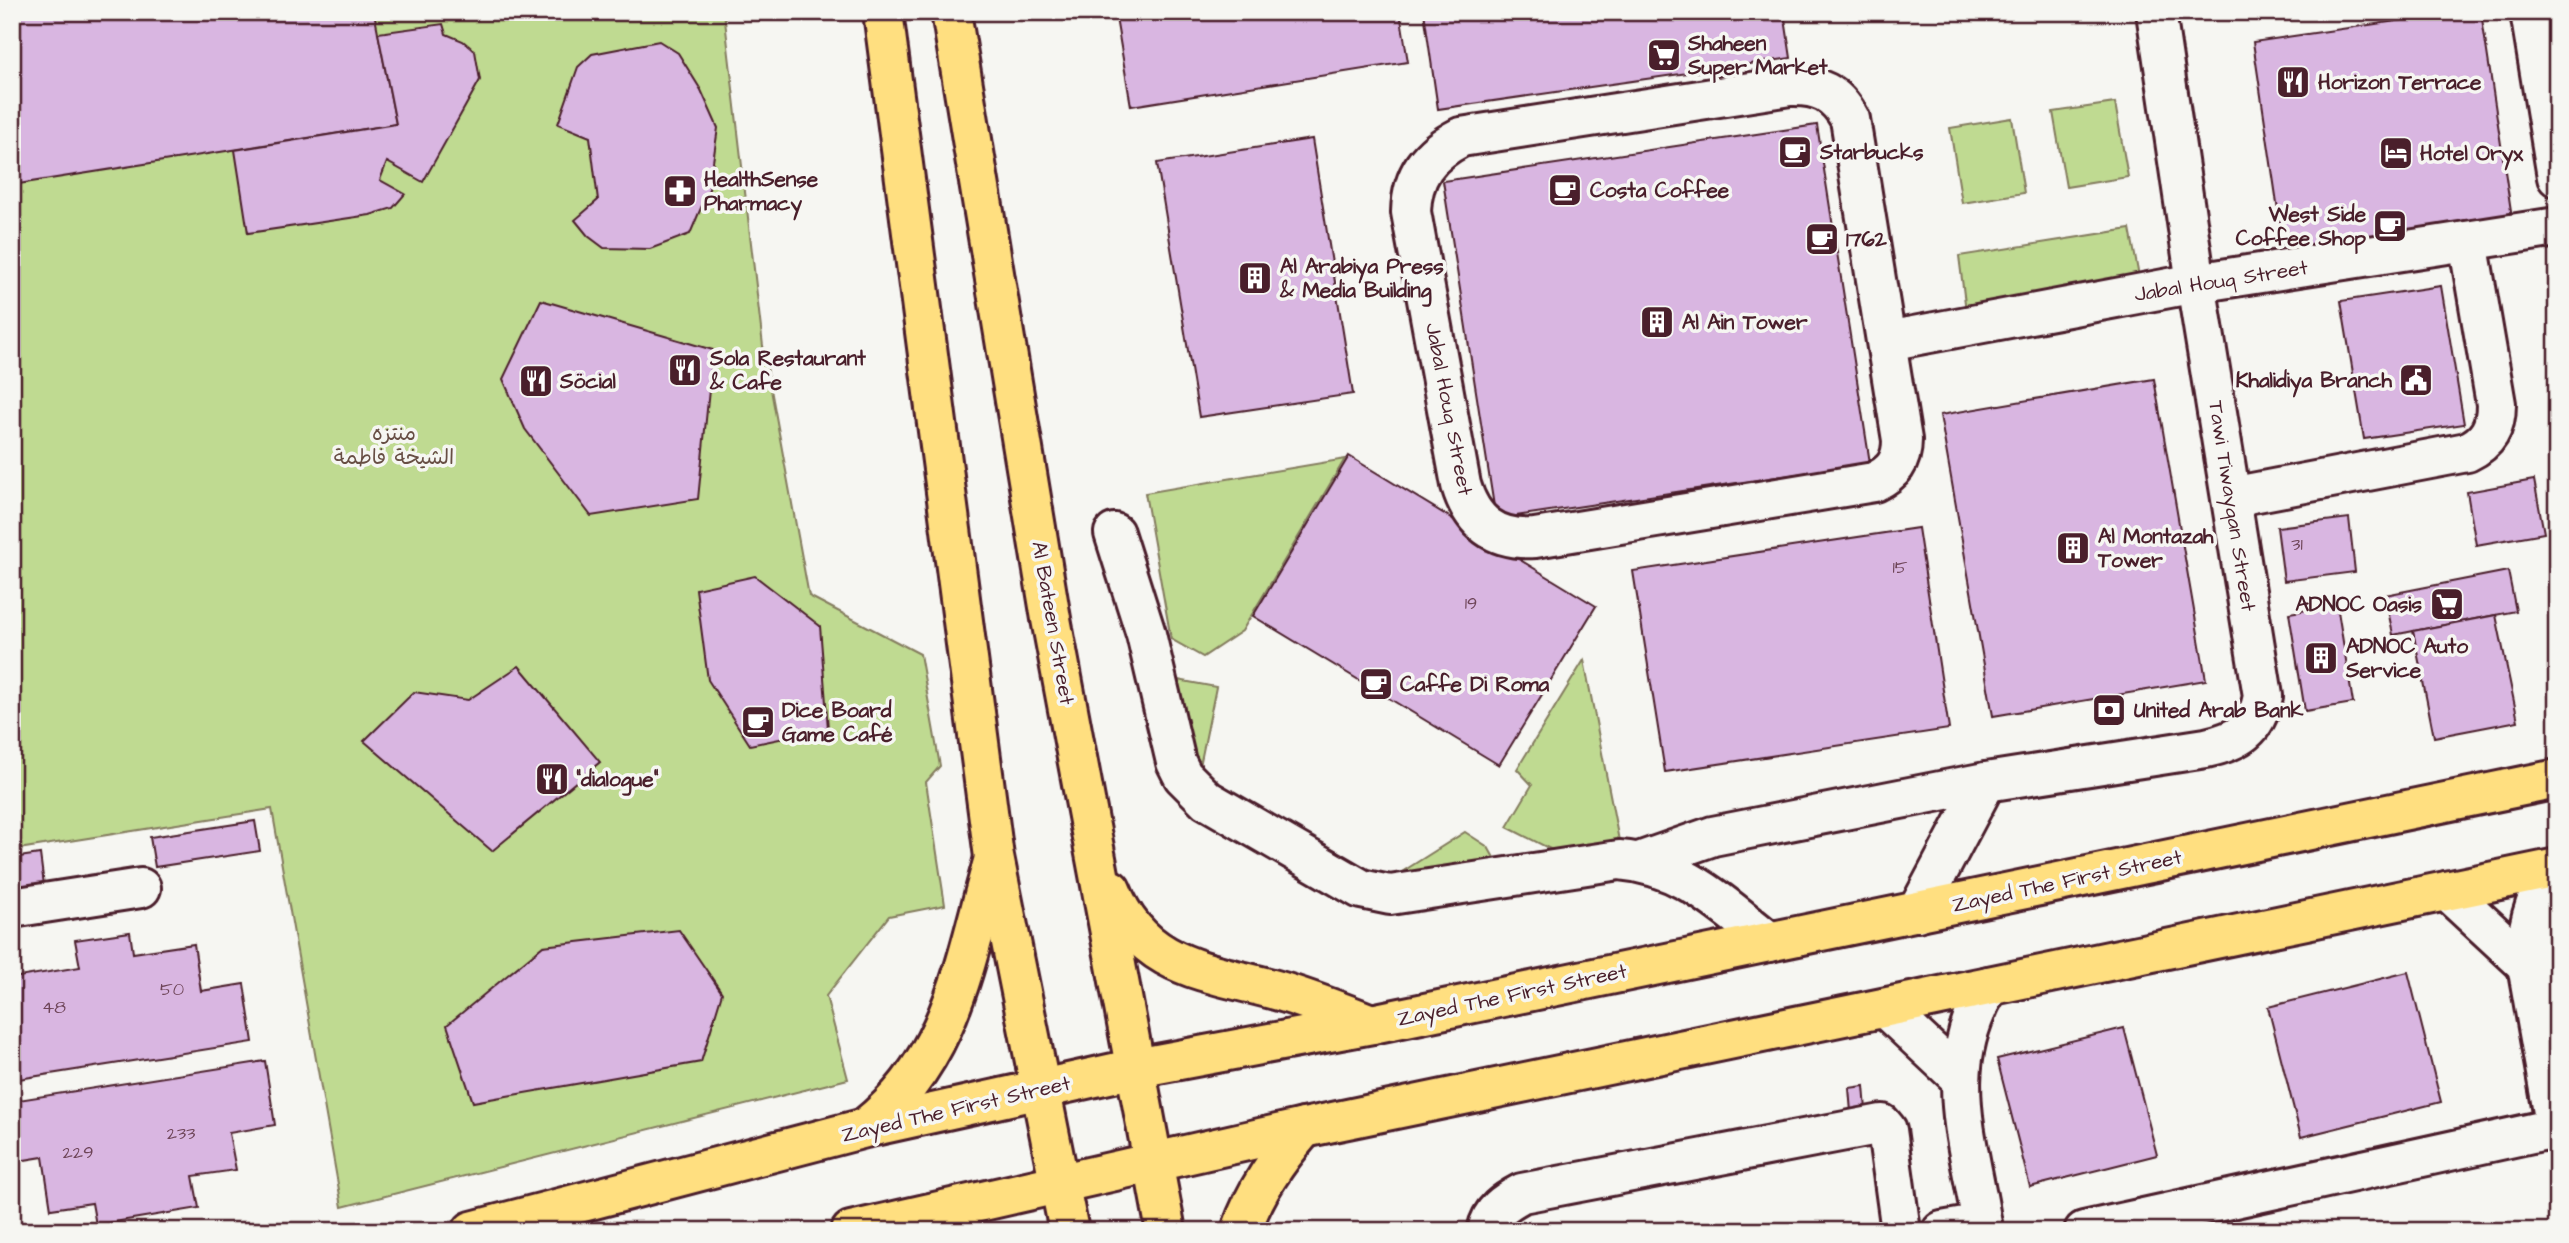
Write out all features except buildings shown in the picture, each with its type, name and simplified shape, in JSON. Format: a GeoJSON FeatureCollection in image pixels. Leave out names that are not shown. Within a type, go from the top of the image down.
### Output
{"type":"FeatureCollection","features":[{"type":"Feature","properties":{"kind":"main road"},"geometry":{"type":"LineString","coordinates":[[883,12],[994,857],[1069,1231]]}},
{"type":"Feature","properties":{"kind":"main road","name":"Al Bateen Street"},"geometry":{"type":"LineString","coordinates":[[951,12],[1051,620],[1166,1231]]}},
{"type":"Feature","properties":{"kind":"main road","name":"Zayed The First Street"},"geometry":{"type":"LineString","coordinates":[[472,1231],[865,1128],[1136,1068],[1372,1024],[2557,779]]}},
{"type":"Feature","properties":{"kind":"main road"},"geometry":{"type":"LineString","coordinates":[[1091,842],[1122,915],[1133,930],[1162,956],[1197,971],[1286,993],[1372,1024]]}},
{"type":"Feature","properties":{"kind":"main road"},"geometry":{"type":"LineString","coordinates":[[865,1128],[883,1114],[914,1078],[949,1018],[994,857]]}},
{"type":"Feature","properties":{"kind":"main road"},"geometry":{"type":"LineString","coordinates":[[851,1231],[1304,1128],[2554,869]]}},
{"type":"Feature","properties":{"kind":"main road"},"geometry":{"type":"LineString","coordinates":[[1241,1231],[1258,1189],[1279,1157],[1304,1128]]}},
{"type":"Feature","properties":{"kind":"street","name":"Tawi Tiwayqan Street"},"geometry":{"type":"LineString","coordinates":[[1639,862],[1713,836],[1986,782],[2229,743],[2249,730],[2257,720],[2263,696],[2196,284],[2156,12]]}},
{"type":"Feature","properties":{"kind":"street"},"geometry":{"type":"LineString","coordinates":[[2530,12],[2557,177]]}},
{"type":"Feature","properties":{"kind":"street","name":"Jabal Houq Street"},"geometry":{"type":"LineString","coordinates":[[1790,86],[1818,88],[1832,95],[1850,119],[1887,341],[1902,454],[1886,476],[1874,482],[1535,538],[1501,536],[1485,527],[1474,515],[1461,485],[1411,212],[1411,193],[1429,159],[1461,137],[1790,86]]}},
{"type":"Feature","properties":{"kind":"street","name":"Jabal Houq Street"},"geometry":{"type":"LineString","coordinates":[[1887,341],[2196,284],[2557,227]]}},
{"type":"Feature","properties":{"kind":"street"},"geometry":{"type":"LineString","coordinates":[[2231,497],[2467,452],[2480,446],[2493,427],[2496,404],[2468,241]]}},
{"type":"Feature","properties":{"kind":"street"},"geometry":{"type":"LineString","coordinates":[[1114,533],[1146,634],[1175,762],[1183,776],[1207,800],[1361,889],[1376,893],[1390,895],[1619,860],[1639,862],[1660,866],[1683,876],[1770,942]]}},
{"type":"Feature","properties":{"kind":"street"},"geometry":{"type":"LineString","coordinates":[[1917,912],[1986,782]]}},
{"type":"Feature","properties":{"kind":"street"},"geometry":{"type":"LineString","coordinates":[[2084,1231],[2166,1222],[2556,1131],[2527,965],[2526,940],[2530,916],[2554,869]]}},
{"type":"Feature","properties":{"kind":"street"},"geometry":{"type":"LineString","coordinates":[[12,908],[141,888]]}},
{"type":"Feature","properties":{"kind":"street"},"geometry":{"type":"LineString","coordinates":[[2447,891],[2527,965]]}},
{"type":"Feature","properties":{"kind":"street"},"geometry":{"type":"LineString","coordinates":[[1942,1231],[1982,1228],[1959,1077],[1967,1030],[1989,986]]}},
{"type":"Feature","properties":{"kind":"street"},"geometry":{"type":"LineString","coordinates":[[1885,1008],[1959,1077]]}},
{"type":"Feature","properties":{"kind":"street"},"geometry":{"type":"LineString","coordinates":[[1488,1231],[1493,1214],[1522,1193],[1882,1124],[1887,1130],[1901,1231]]}},
{"type":"Feature","properties":{"kind":"green space","name":"منتزه الشيخة فاطمة"},"geometry":{"type":"Polygon","coordinates":[[[12,12],[724,12],[763,346],[809,596],[920,654],[940,766],[926,782],[945,905],[889,916],[826,996],[848,1079],[342,1207],[272,809],[12,850],[12,12]]]}},
{"type":"Feature","properties":{"kind":"green space"},"geometry":{"type":"Polygon","coordinates":[[[2115,103],[2128,177],[2066,187],[2053,112],[2115,103]]]}},
{"type":"Feature","properties":{"kind":"green space"},"geometry":{"type":"Polygon","coordinates":[[[2012,118],[2024,193],[1962,203],[1950,128],[2012,118]]]}},
{"type":"Feature","properties":{"kind":"green space"},"geometry":{"type":"Polygon","coordinates":[[[2130,229],[2140,282],[1966,311],[1959,256],[2130,229]]]}},
{"type":"Feature","properties":{"kind":"green space"},"geometry":{"type":"Polygon","coordinates":[[[1345,459],[1242,631],[1203,657],[1171,639],[1145,493],[1345,459]]]}},
{"type":"Feature","properties":{"kind":"green space"},"geometry":{"type":"Polygon","coordinates":[[[1584,660],[1620,846],[1558,853],[1507,827],[1532,785],[1517,769],[1584,660]]]}},
{"type":"Feature","properties":{"kind":"green space"},"geometry":{"type":"Polygon","coordinates":[[[1178,680],[1216,687],[1199,771],[1193,770],[1178,680]]]}},
{"type":"Feature","properties":{"kind":"green space"},"geometry":{"type":"Polygon","coordinates":[[[1465,832],[1488,847],[1498,865],[1397,875],[1465,832]]]}},
{"type":"Feature","properties":{"kind":"place","name":"Shaheen Super Market"},"geometry":{"type":"Point","coordinates":[1664,55]}},
{"type":"Feature","properties":{"kind":"place","name":"Horizon Terrace"},"geometry":{"type":"Point","coordinates":[2293,82]}},
{"type":"Feature","properties":{"kind":"place","name":"Starbucks"},"geometry":{"type":"Point","coordinates":[1795,152]}},
{"type":"Feature","properties":{"kind":"place","name":"Hotel Oryx"},"geometry":{"type":"Point","coordinates":[2396,153]}},
{"type":"Feature","properties":{"kind":"place","name":"Costa Coffee"},"geometry":{"type":"Point","coordinates":[1565,190]}},
{"type":"Feature","properties":{"kind":"place","name":"HealthSense Pharmacy"},"geometry":{"type":"Point","coordinates":[680,191]}},
{"type":"Feature","properties":{"kind":"place","name":"West Side Coffee Shop"},"geometry":{"type":"Point","coordinates":[2390,226]}},
{"type":"Feature","properties":{"kind":"place","name":"1762"},"geometry":{"type":"Point","coordinates":[1822,239]}},
{"type":"Feature","properties":{"kind":"place","name":"Al Arabiya Press & Media Building"},"geometry":{"type":"Point","coordinates":[1255,278]}},
{"type":"Feature","properties":{"kind":"place","name":"Al Ain Tower"},"geometry":{"type":"Point","coordinates":[1657,322]}},
{"type":"Feature","properties":{"kind":"place","name":"Sola Restaurant & Cafe"},"geometry":{"type":"Point","coordinates":[685,370]}},
{"type":"Feature","properties":{"kind":"place","name":"Khalidiya Branch"},"geometry":{"type":"Point","coordinates":[2416,380]}},
{"type":"Feature","properties":{"kind":"place","name":"Söcial"},"geometry":{"type":"Point","coordinates":[536,381]}},
{"type":"Feature","properties":{"kind":"place","name":"Al Montazah Tower"},"geometry":{"type":"Point","coordinates":[2073,548]}},
{"type":"Feature","properties":{"kind":"place","name":"ADNOC Oasis"},"geometry":{"type":"Point","coordinates":[2447,604]}},
{"type":"Feature","properties":{"kind":"place","name":"ADNOC Auto Service"},"geometry":{"type":"Point","coordinates":[2321,658]}},
{"type":"Feature","properties":{"kind":"place","name":"Caffe Di Roma"},"geometry":{"type":"Point","coordinates":[1376,684]}},
{"type":"Feature","properties":{"kind":"place","name":"United Arab Bank"},"geometry":{"type":"Point","coordinates":[2109,710]}},
{"type":"Feature","properties":{"kind":"place","name":"Dice Board Game Café"},"geometry":{"type":"Point","coordinates":[758,722]}},
{"type":"Feature","properties":{"kind":"place","name":"\"dialogue\""},"geometry":{"type":"Point","coordinates":[552,779]}}]}
